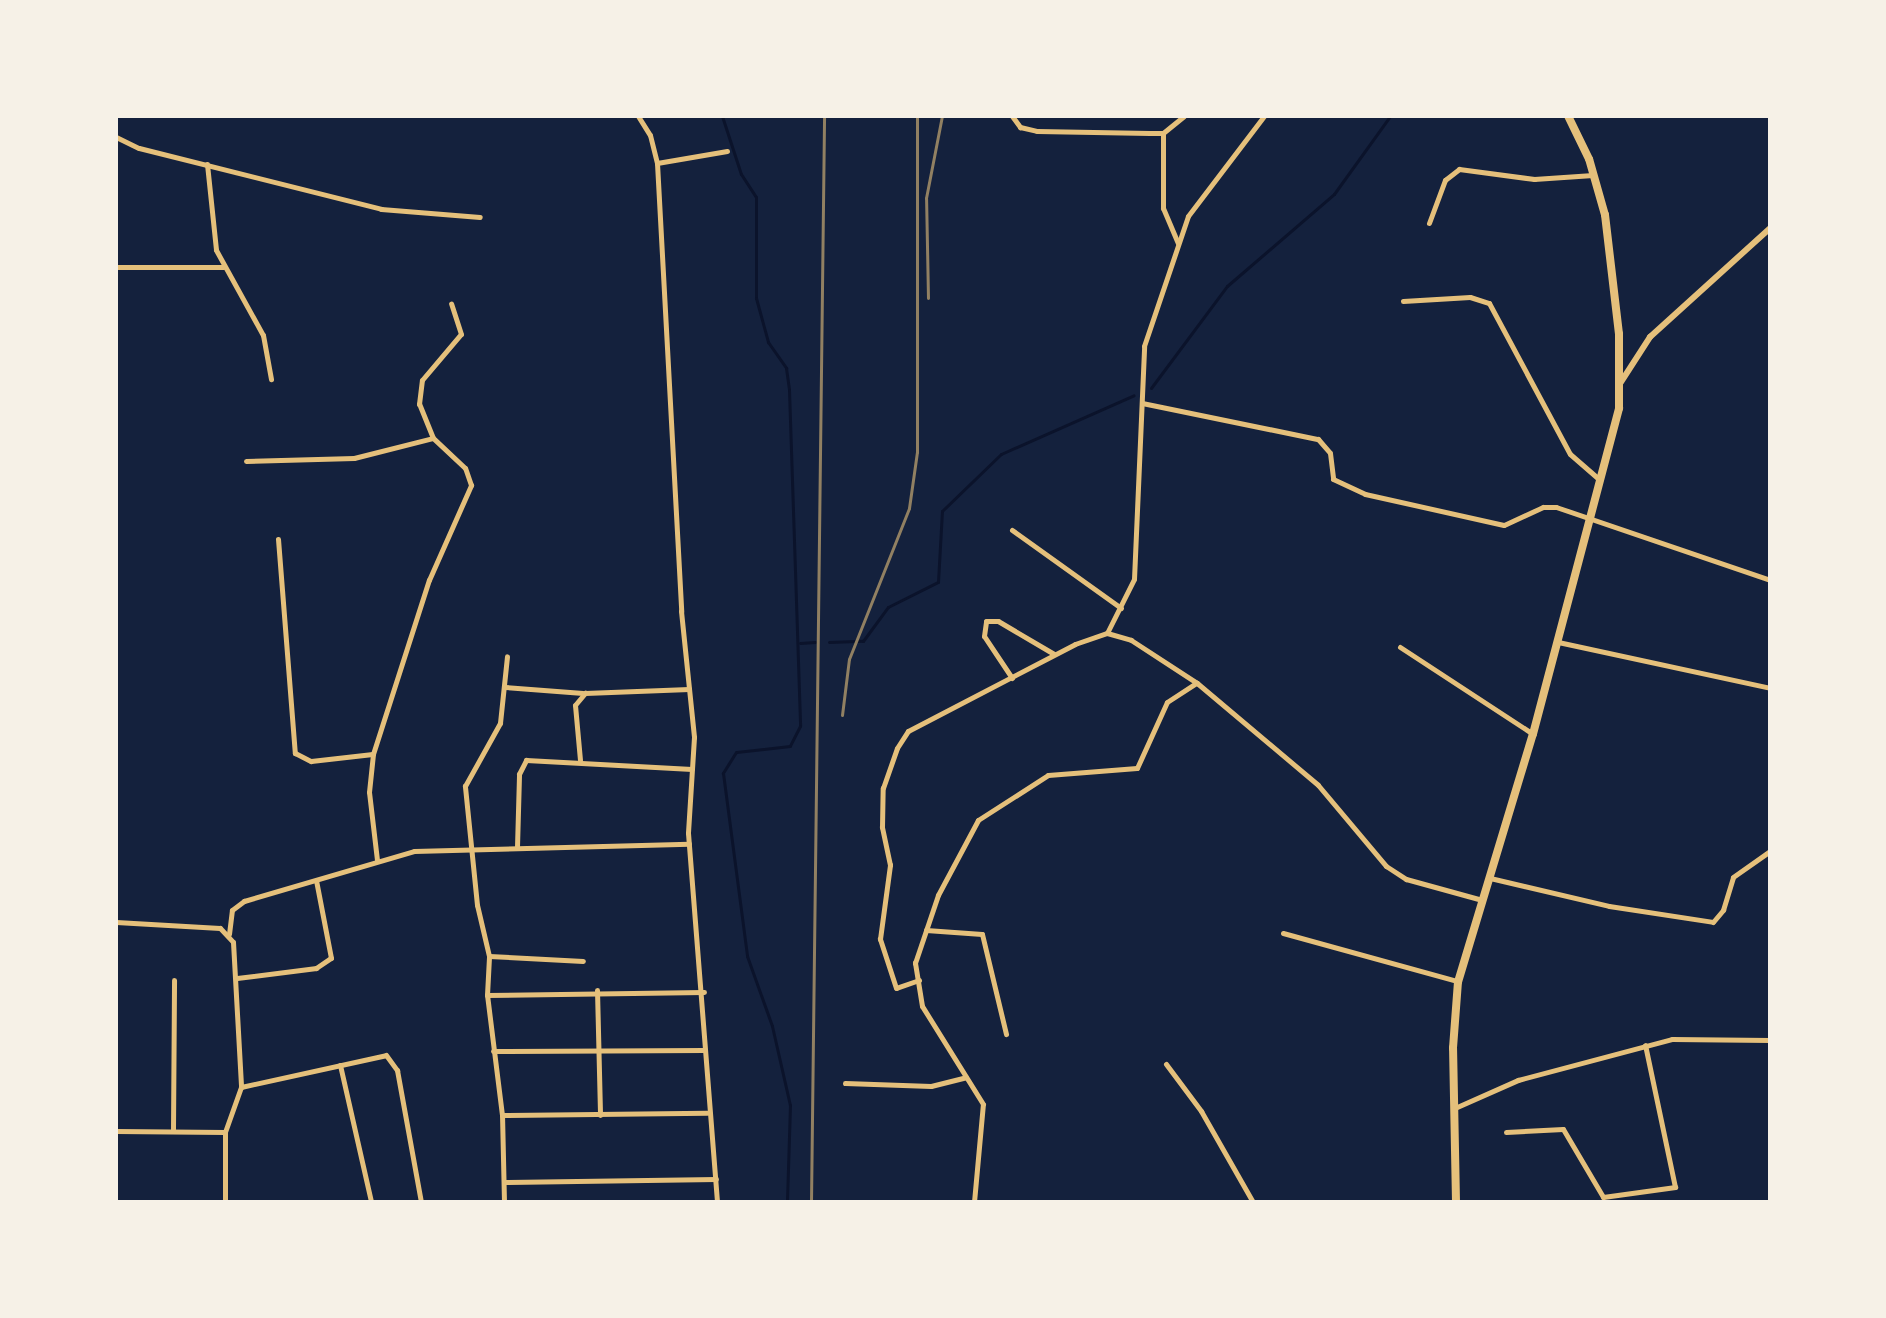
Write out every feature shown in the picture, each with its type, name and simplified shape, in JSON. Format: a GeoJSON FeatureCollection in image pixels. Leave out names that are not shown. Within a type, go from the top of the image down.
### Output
{"type":"FeatureCollection","features":[{"type":"Feature","properties":{"kind":"highway"},"geometry":{"type":"LineString","coordinates":[[1456,1202],[1457,1107],[1453,1048],[1458,982],[1558,642],[1601,480],[1620,383],[1616,290],[1594,174],[1568,116]]}},
{"type":"Feature","properties":{"kind":"street"},"geometry":{"type":"LineString","coordinates":[[638,116],[650,135],[657,163],[689,689],[692,769],[689,844],[704,992],[707,1113],[717,1202]]}},
{"type":"Feature","properties":{"kind":"street"},"geometry":{"type":"LineString","coordinates":[[1012,116],[1020,127],[1037,131],[1163,133],[1184,116]]}},
{"type":"Feature","properties":{"kind":"street"},"geometry":{"type":"LineString","coordinates":[[919,980],[896,988],[880,939],[890,865],[881,816],[889,767],[908,731],[1055,655],[1107,633],[1121,608],[1135,569],[1144,346],[1178,243],[1196,203],[1264,116]]}},
{"type":"Feature","properties":{"kind":"street"},"geometry":{"type":"LineString","coordinates":[[1163,133],[1163,208],[1178,243]]}},
{"type":"Feature","properties":{"kind":"street"},"geometry":{"type":"LineString","coordinates":[[116,137],[381,209],[480,217]]}},
{"type":"Feature","properties":{"kind":"street"},"geometry":{"type":"LineString","coordinates":[[657,163],[727,151]]}},
{"type":"Feature","properties":{"kind":"street"},"geometry":{"type":"LineString","coordinates":[[207,164],[210,219],[223,267],[263,335],[271,379]]}},
{"type":"Feature","properties":{"kind":"street"},"geometry":{"type":"LineString","coordinates":[[1429,223],[1445,180],[1459,169],[1534,179],[1594,174]]}},
{"type":"Feature","properties":{"kind":"street"},"geometry":{"type":"LineString","coordinates":[[1620,383],[1650,337],[1770,228]]}},
{"type":"Feature","properties":{"kind":"street"},"geometry":{"type":"LineString","coordinates":[[116,267],[223,267]]}},
{"type":"Feature","properties":{"kind":"street"},"geometry":{"type":"LineString","coordinates":[[1403,301],[1470,297],[1489,303],[1570,454],[1601,480]]}},
{"type":"Feature","properties":{"kind":"street"},"geometry":{"type":"LineString","coordinates":[[377,860],[369,792],[373,754],[429,580],[471,485],[465,468],[433,438],[418,392],[427,373],[461,334],[451,304]]}},
{"type":"Feature","properties":{"kind":"street"},"geometry":{"type":"LineString","coordinates":[[1142,403],[1318,439],[1330,453],[1333,479],[1390,501],[1504,525],[1549,507],[1591,517],[1770,580]]}},
{"type":"Feature","properties":{"kind":"street"},"geometry":{"type":"LineString","coordinates":[[246,461],[354,458],[433,438]]}},
{"type":"Feature","properties":{"kind":"street"},"geometry":{"type":"LineString","coordinates":[[1012,530],[1121,608]]}},
{"type":"Feature","properties":{"kind":"street"},"geometry":{"type":"LineString","coordinates":[[278,539],[295,753],[311,761],[373,754]]}},
{"type":"Feature","properties":{"kind":"street"},"geometry":{"type":"LineString","coordinates":[[1012,678],[984,636],[986,621],[998,621],[1055,655]]}},
{"type":"Feature","properties":{"kind":"street"},"geometry":{"type":"LineString","coordinates":[[1107,633],[1131,640],[1197,683],[1318,785],[1386,866],[1406,879],[1482,900]]}},
{"type":"Feature","properties":{"kind":"street"},"geometry":{"type":"LineString","coordinates":[[1558,642],[1770,688]]}},
{"type":"Feature","properties":{"kind":"street"},"geometry":{"type":"LineString","coordinates":[[1400,647],[1533,734]]}},
{"type":"Feature","properties":{"kind":"street"},"geometry":{"type":"LineString","coordinates":[[504,1202],[502,1115],[487,995],[489,956],[480,924],[465,778],[496,734],[507,656]]}},
{"type":"Feature","properties":{"kind":"street"},"geometry":{"type":"LineString","coordinates":[[974,1202],[983,1104],[922,1006],[915,963],[926,930],[972,826],[1048,775],[1137,768],[1167,702],[1197,683]]}},
{"type":"Feature","properties":{"kind":"street"},"geometry":{"type":"LineString","coordinates":[[505,687],[585,693],[689,689]]}},
{"type":"Feature","properties":{"kind":"street"},"geometry":{"type":"LineString","coordinates":[[580,760],[575,705],[585,693]]}},
{"type":"Feature","properties":{"kind":"street"},"geometry":{"type":"LineString","coordinates":[[517,847],[521,766],[537,757],[692,769]]}},
{"type":"Feature","properties":{"kind":"street"},"geometry":{"type":"LineString","coordinates":[[225,1202],[225,1132],[241,1087],[237,978],[229,934],[236,905],[414,851],[689,844]]}},
{"type":"Feature","properties":{"kind":"street"},"geometry":{"type":"LineString","coordinates":[[1489,877],[1609,906],[1713,922],[1723,910],[1733,877],[1770,851]]}},
{"type":"Feature","properties":{"kind":"street"},"geometry":{"type":"LineString","coordinates":[[237,978],[316,968],[331,958],[316,880]]}},
{"type":"Feature","properties":{"kind":"street"},"geometry":{"type":"LineString","coordinates":[[116,922],[220,928],[229,934]]}},
{"type":"Feature","properties":{"kind":"street"},"geometry":{"type":"LineString","coordinates":[[926,930],[982,934],[1006,1034]]}},
{"type":"Feature","properties":{"kind":"street"},"geometry":{"type":"LineString","coordinates":[[1283,933],[1458,982]]}},
{"type":"Feature","properties":{"kind":"street"},"geometry":{"type":"LineString","coordinates":[[489,956],[583,961]]}},
{"type":"Feature","properties":{"kind":"street"},"geometry":{"type":"LineString","coordinates":[[173,1130],[174,980]]}},
{"type":"Feature","properties":{"kind":"street"},"geometry":{"type":"LineString","coordinates":[[487,995],[597,990],[704,992]]}},
{"type":"Feature","properties":{"kind":"street"},"geometry":{"type":"LineString","coordinates":[[597,990],[600,1115]]}},
{"type":"Feature","properties":{"kind":"street"},"geometry":{"type":"LineString","coordinates":[[1457,1107],[1518,1080],[1645,1045],[1685,1037],[1770,1040]]}},
{"type":"Feature","properties":{"kind":"street"},"geometry":{"type":"LineString","coordinates":[[1506,1132],[1563,1129],[1603,1197],[1675,1187],[1645,1045]]}},
{"type":"Feature","properties":{"kind":"street"},"geometry":{"type":"LineString","coordinates":[[493,1051],[704,1050]]}},
{"type":"Feature","properties":{"kind":"street"},"geometry":{"type":"LineString","coordinates":[[241,1087],[379,1054],[394,1064],[421,1202]]}},
{"type":"Feature","properties":{"kind":"street"},"geometry":{"type":"LineString","coordinates":[[1166,1064],[1201,1111],[1253,1202]]}},
{"type":"Feature","properties":{"kind":"street"},"geometry":{"type":"LineString","coordinates":[[340,1065],[371,1202]]}},
{"type":"Feature","properties":{"kind":"street"},"geometry":{"type":"LineString","coordinates":[[845,1083],[931,1086],[967,1077]]}},
{"type":"Feature","properties":{"kind":"street"},"geometry":{"type":"LineString","coordinates":[[502,1115],[707,1113]]}},
{"type":"Feature","properties":{"kind":"street"},"geometry":{"type":"LineString","coordinates":[[116,1131],[225,1132]]}},
{"type":"Feature","properties":{"kind":"street"},"geometry":{"type":"LineString","coordinates":[[504,1182],[716,1179]]}},
{"type":"Feature","properties":{"kind":"waterway"},"geometry":{"type":"LineString","coordinates":[[722,116],[741,174],[756,197],[756,298],[768,342],[786,368],[789,390],[800,726],[790,746],[736,752],[723,773],[747,956],[772,1026],[790,1105],[787,1202]]}},
{"type":"Feature","properties":{"kind":"waterway"},"geometry":{"type":"LineString","coordinates":[[1151,388],[1227,286],[1334,194],[1390,116]]}},
{"type":"Feature","properties":{"kind":"waterway"},"geometry":{"type":"LineString","coordinates":[[829,642],[863,641],[888,607],[938,582],[942,511],[1001,454],[1134,395]]}},
{"type":"Feature","properties":{"kind":"waterway"},"geometry":{"type":"LineString","coordinates":[[800,643],[815,642]]}},
{"type":"Feature","properties":{"kind":"railway"},"geometry":{"type":"LineString","coordinates":[[811,1202],[824,116]]}},
{"type":"Feature","properties":{"kind":"railway"},"geometry":{"type":"LineString","coordinates":[[842,715],[849,659],[909,508],[917,452],[917,116]]}},
{"type":"Feature","properties":{"kind":"railway"},"geometry":{"type":"LineString","coordinates":[[928,298],[926,198],[942,116]]}}]}
